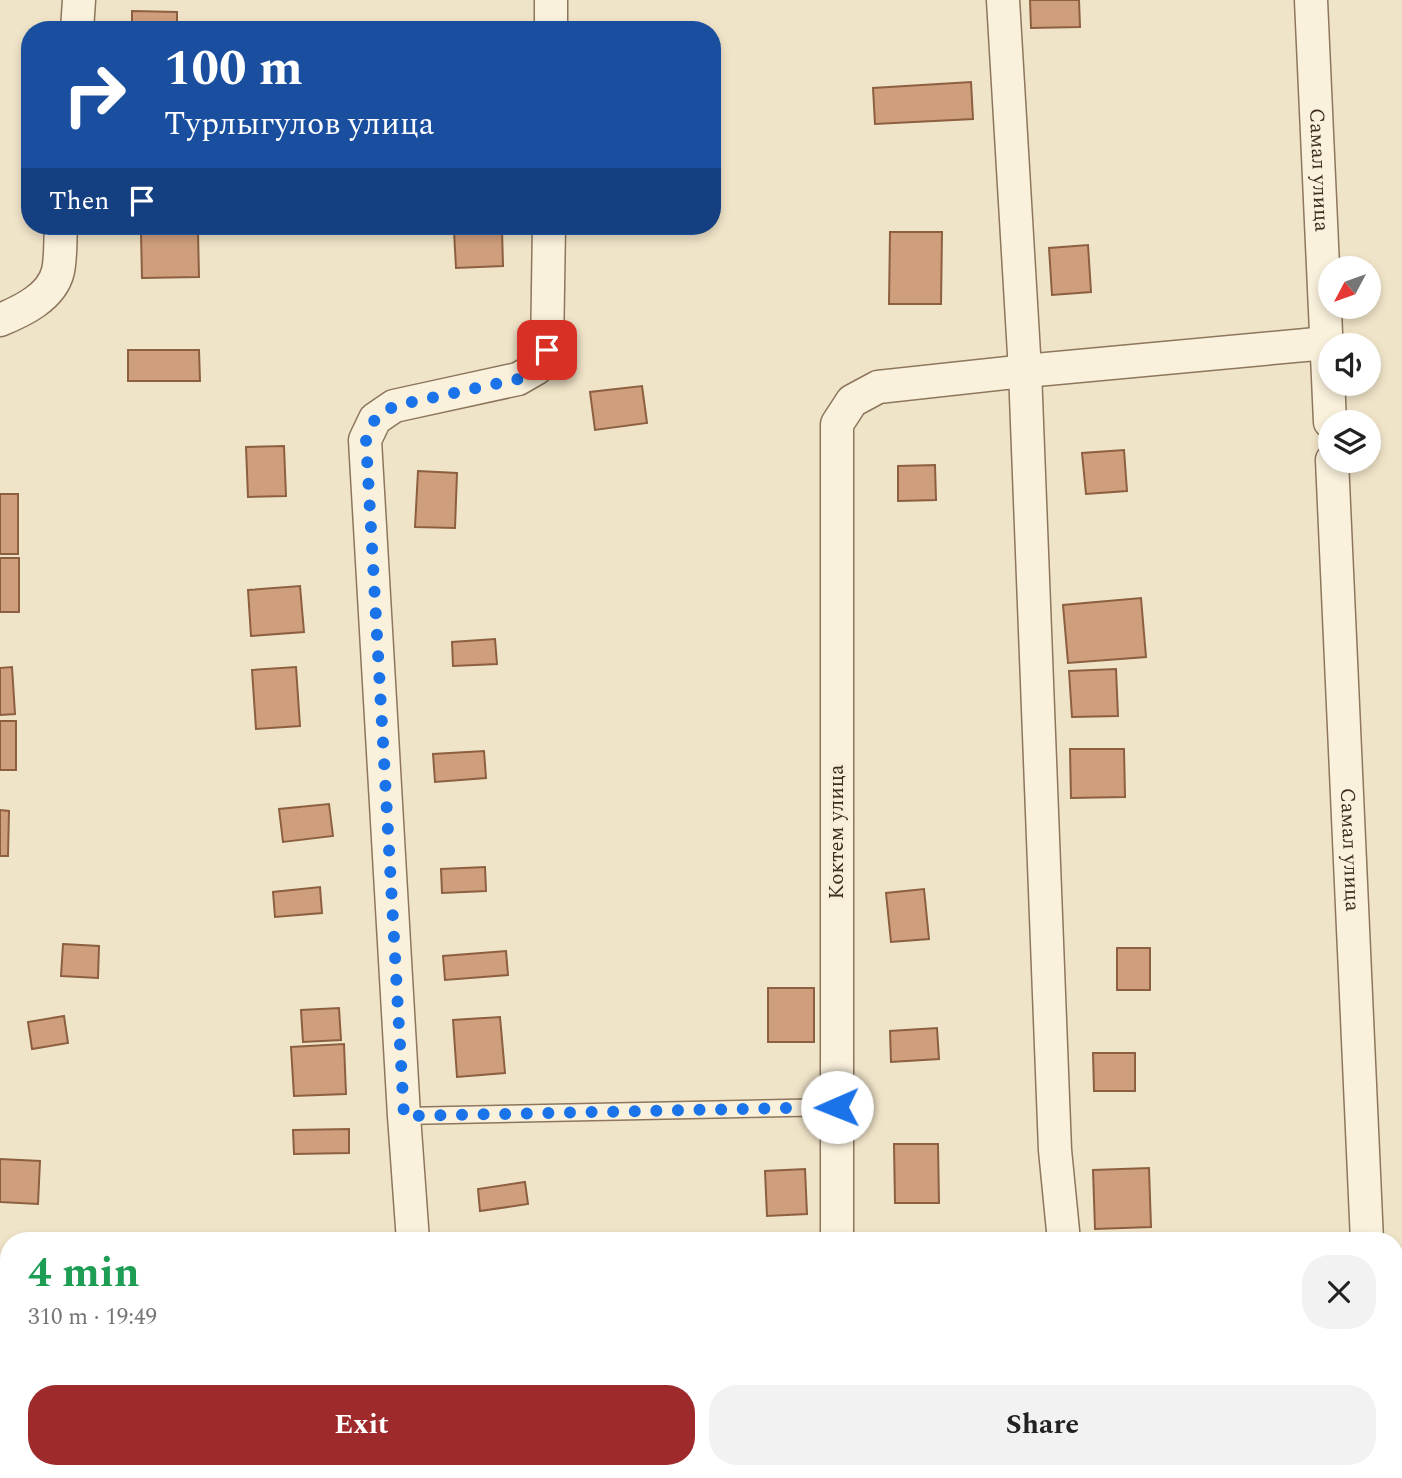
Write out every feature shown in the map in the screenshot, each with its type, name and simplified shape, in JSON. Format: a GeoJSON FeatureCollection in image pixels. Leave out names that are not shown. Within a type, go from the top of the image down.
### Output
{"type":"FeatureCollection","features":[{"type":"Feature","properties":{"kind":"street"},"geometry":{"type":"LineString","coordinates":[[78,21],[79,0]]}},
{"type":"Feature","properties":{"kind":"street"},"geometry":{"type":"LineString","coordinates":[[551,0],[551,21]]}},
{"type":"Feature","properties":{"kind":"street"},"geometry":{"type":"LineString","coordinates":[[1003,0],[1025,371],[1055,1150],[1063,1232]]}},
{"type":"Feature","properties":{"kind":"street","name":"Самал улица"},"geometry":{"type":"LineString","coordinates":[[1311,0],[1327,333]]}},
{"type":"Feature","properties":{"kind":"street"},"geometry":{"type":"LineString","coordinates":[[0,320],[23,311],[44,294],[58,273],[60,235]]}},
{"type":"Feature","properties":{"kind":"street"},"geometry":{"type":"LineString","coordinates":[[412,1232],[366,440],[375,419],[394,406],[518,379],[537,368],[547,350],[549,235]]}},
{"type":"Feature","properties":{"kind":"street"},"geometry":{"type":"LineString","coordinates":[[1025,371],[1318,344]]}},
{"type":"Feature","properties":{"kind":"street","name":"Коктем улица"},"geometry":{"type":"LineString","coordinates":[[837,1232],[837,424],[852,401],[878,387],[1025,371]]}},
{"type":"Feature","properties":{"kind":"street","name":"Самал улица"},"geometry":{"type":"LineString","coordinates":[[1333,473],[1367,1232]]}},
{"type":"Feature","properties":{"kind":"lane"},"geometry":{"type":"LineString","coordinates":[[404,1116],[837,1107]]}},
{"type":"Feature","properties":{"kind":"building"},"geometry":{"type":"Polygon","coordinates":[[[1030,0],[1079,0],[1080,27],[1031,28],[1030,0]]]}},
{"type":"Feature","properties":{"kind":"building"},"geometry":{"type":"Polygon","coordinates":[[[132,11],[177,12],[177,21],[132,21],[132,11]]]}},
{"type":"Feature","properties":{"kind":"building"},"geometry":{"type":"Polygon","coordinates":[[[971,82],[973,119],[875,124],[873,88],[971,82]]]}},
{"type":"Feature","properties":{"kind":"building"},"geometry":{"type":"Polygon","coordinates":[[[890,232],[942,232],[941,304],[889,304],[890,232]]]}},
{"type":"Feature","properties":{"kind":"building"},"geometry":{"type":"Polygon","coordinates":[[[141,235],[198,235],[199,277],[142,278],[141,235]]]}},
{"type":"Feature","properties":{"kind":"building"},"geometry":{"type":"Polygon","coordinates":[[[454,235],[502,235],[503,266],[456,268],[454,235]]]}},
{"type":"Feature","properties":{"kind":"building"},"geometry":{"type":"Polygon","coordinates":[[[1088,245],[1091,292],[1052,295],[1049,248],[1088,245]]]}},
{"type":"Feature","properties":{"kind":"building"},"geometry":{"type":"Polygon","coordinates":[[[128,350],[199,350],[200,381],[128,381],[128,350]]]}},
{"type":"Feature","properties":{"kind":"building"},"geometry":{"type":"Polygon","coordinates":[[[642,386],[647,423],[595,430],[590,392],[642,386]]]}},
{"type":"Feature","properties":{"kind":"building"},"geometry":{"type":"Polygon","coordinates":[[[284,446],[286,496],[248,497],[246,447],[284,446]]]}},
{"type":"Feature","properties":{"kind":"building"},"geometry":{"type":"Polygon","coordinates":[[[1124,450],[1127,491],[1086,494],[1082,453],[1124,450]]]}},
{"type":"Feature","properties":{"kind":"building"},"geometry":{"type":"Polygon","coordinates":[[[935,465],[936,500],[898,501],[898,466],[935,465]]]}},
{"type":"Feature","properties":{"kind":"building"},"geometry":{"type":"Polygon","coordinates":[[[418,471],[457,473],[455,528],[415,527],[418,471]]]}},
{"type":"Feature","properties":{"kind":"building"},"geometry":{"type":"Polygon","coordinates":[[[0,494],[18,494],[18,554],[0,554],[0,494]]]}},
{"type":"Feature","properties":{"kind":"building"},"geometry":{"type":"Polygon","coordinates":[[[0,558],[19,558],[19,612],[0,612],[0,558]]]}},
{"type":"Feature","properties":{"kind":"building"},"geometry":{"type":"Polygon","coordinates":[[[300,586],[304,632],[251,636],[248,590],[300,586]]]}},
{"type":"Feature","properties":{"kind":"building"},"geometry":{"type":"Polygon","coordinates":[[[1141,598],[1146,657],[1068,663],[1063,605],[1141,598]]]}},
{"type":"Feature","properties":{"kind":"building"},"geometry":{"type":"Polygon","coordinates":[[[495,639],[497,664],[453,666],[452,642],[495,639]]]}},
{"type":"Feature","properties":{"kind":"building"},"geometry":{"type":"Polygon","coordinates":[[[12,667],[15,714],[0,715],[0,668],[12,667]]]}},
{"type":"Feature","properties":{"kind":"building"},"geometry":{"type":"Polygon","coordinates":[[[296,667],[300,726],[256,729],[252,670],[296,667]]]}},
{"type":"Feature","properties":{"kind":"building"},"geometry":{"type":"Polygon","coordinates":[[[1116,669],[1118,716],[1072,717],[1069,671],[1116,669]]]}},
{"type":"Feature","properties":{"kind":"building"},"geometry":{"type":"Polygon","coordinates":[[[0,721],[16,721],[16,770],[0,770],[0,721]]]}},
{"type":"Feature","properties":{"kind":"building"},"geometry":{"type":"Polygon","coordinates":[[[1070,749],[1124,749],[1125,797],[1071,798],[1070,749]]]}},
{"type":"Feature","properties":{"kind":"building"},"geometry":{"type":"Polygon","coordinates":[[[484,751],[486,778],[435,782],[433,754],[484,751]]]}},
{"type":"Feature","properties":{"kind":"building"},"geometry":{"type":"Polygon","coordinates":[[[329,804],[333,836],[283,842],[279,809],[329,804]]]}},
{"type":"Feature","properties":{"kind":"building"},"geometry":{"type":"Polygon","coordinates":[[[0,810],[9,811],[8,856],[0,856],[0,810]]]}},
{"type":"Feature","properties":{"kind":"building"},"geometry":{"type":"Polygon","coordinates":[[[485,867],[486,891],[442,893],[441,869],[485,867]]]}},
{"type":"Feature","properties":{"kind":"building"},"geometry":{"type":"Polygon","coordinates":[[[320,887],[322,913],[275,917],[273,892],[320,887]]]}},
{"type":"Feature","properties":{"kind":"building"},"geometry":{"type":"Polygon","coordinates":[[[924,889],[929,939],[891,942],[886,893],[924,889]]]}},
{"type":"Feature","properties":{"kind":"building"},"geometry":{"type":"Polygon","coordinates":[[[63,944],[99,946],[98,978],[61,976],[63,944]]]}},
{"type":"Feature","properties":{"kind":"building"},"geometry":{"type":"Polygon","coordinates":[[[1117,948],[1150,948],[1150,990],[1117,990],[1117,948]]]}},
{"type":"Feature","properties":{"kind":"building"},"geometry":{"type":"Polygon","coordinates":[[[506,951],[508,975],[445,980],[443,956],[506,951]]]}},
{"type":"Feature","properties":{"kind":"building"},"geometry":{"type":"Polygon","coordinates":[[[768,988],[814,988],[814,1042],[768,1042],[768,988]]]}},
{"type":"Feature","properties":{"kind":"building"},"geometry":{"type":"Polygon","coordinates":[[[339,1008],[341,1040],[303,1042],[301,1010],[339,1008]]]}},
{"type":"Feature","properties":{"kind":"building"},"geometry":{"type":"Polygon","coordinates":[[[64,1016],[68,1043],[32,1049],[28,1022],[64,1016]]]}},
{"type":"Feature","properties":{"kind":"building"},"geometry":{"type":"Polygon","coordinates":[[[500,1017],[505,1073],[457,1077],[453,1020],[500,1017]]]}},
{"type":"Feature","properties":{"kind":"building"},"geometry":{"type":"Polygon","coordinates":[[[937,1028],[939,1059],[891,1062],[890,1031],[937,1028]]]}},
{"type":"Feature","properties":{"kind":"building"},"geometry":{"type":"Polygon","coordinates":[[[344,1044],[346,1094],[294,1096],[291,1047],[344,1044]]]}},
{"type":"Feature","properties":{"kind":"building"},"geometry":{"type":"Polygon","coordinates":[[[1093,1053],[1135,1053],[1135,1091],[1094,1091],[1093,1053]]]}},
{"type":"Feature","properties":{"kind":"building"},"geometry":{"type":"Polygon","coordinates":[[[349,1129],[349,1153],[294,1154],[293,1130],[349,1129]]]}},
{"type":"Feature","properties":{"kind":"building"},"geometry":{"type":"Polygon","coordinates":[[[894,1144],[938,1144],[939,1203],[895,1203],[894,1144]]]}},
{"type":"Feature","properties":{"kind":"building"},"geometry":{"type":"Polygon","coordinates":[[[0,1159],[40,1161],[38,1204],[0,1202],[0,1159]]]}},
{"type":"Feature","properties":{"kind":"building"},"geometry":{"type":"Polygon","coordinates":[[[1149,1168],[1151,1227],[1095,1229],[1093,1170],[1149,1168]]]}},
{"type":"Feature","properties":{"kind":"building"},"geometry":{"type":"Polygon","coordinates":[[[805,1169],[807,1214],[767,1216],[765,1171],[805,1169]]]}},
{"type":"Feature","properties":{"kind":"building"},"geometry":{"type":"Polygon","coordinates":[[[525,1182],[528,1204],[480,1211],[478,1189],[525,1182]]]}},
{"type":"Feature","properties":{"kind":"route"},"geometry":{"type":"LineString","coordinates":[[547,350],[537,368],[518,379],[394,406],[375,419],[366,440],[404,1116],[837,1107]]}}]}
